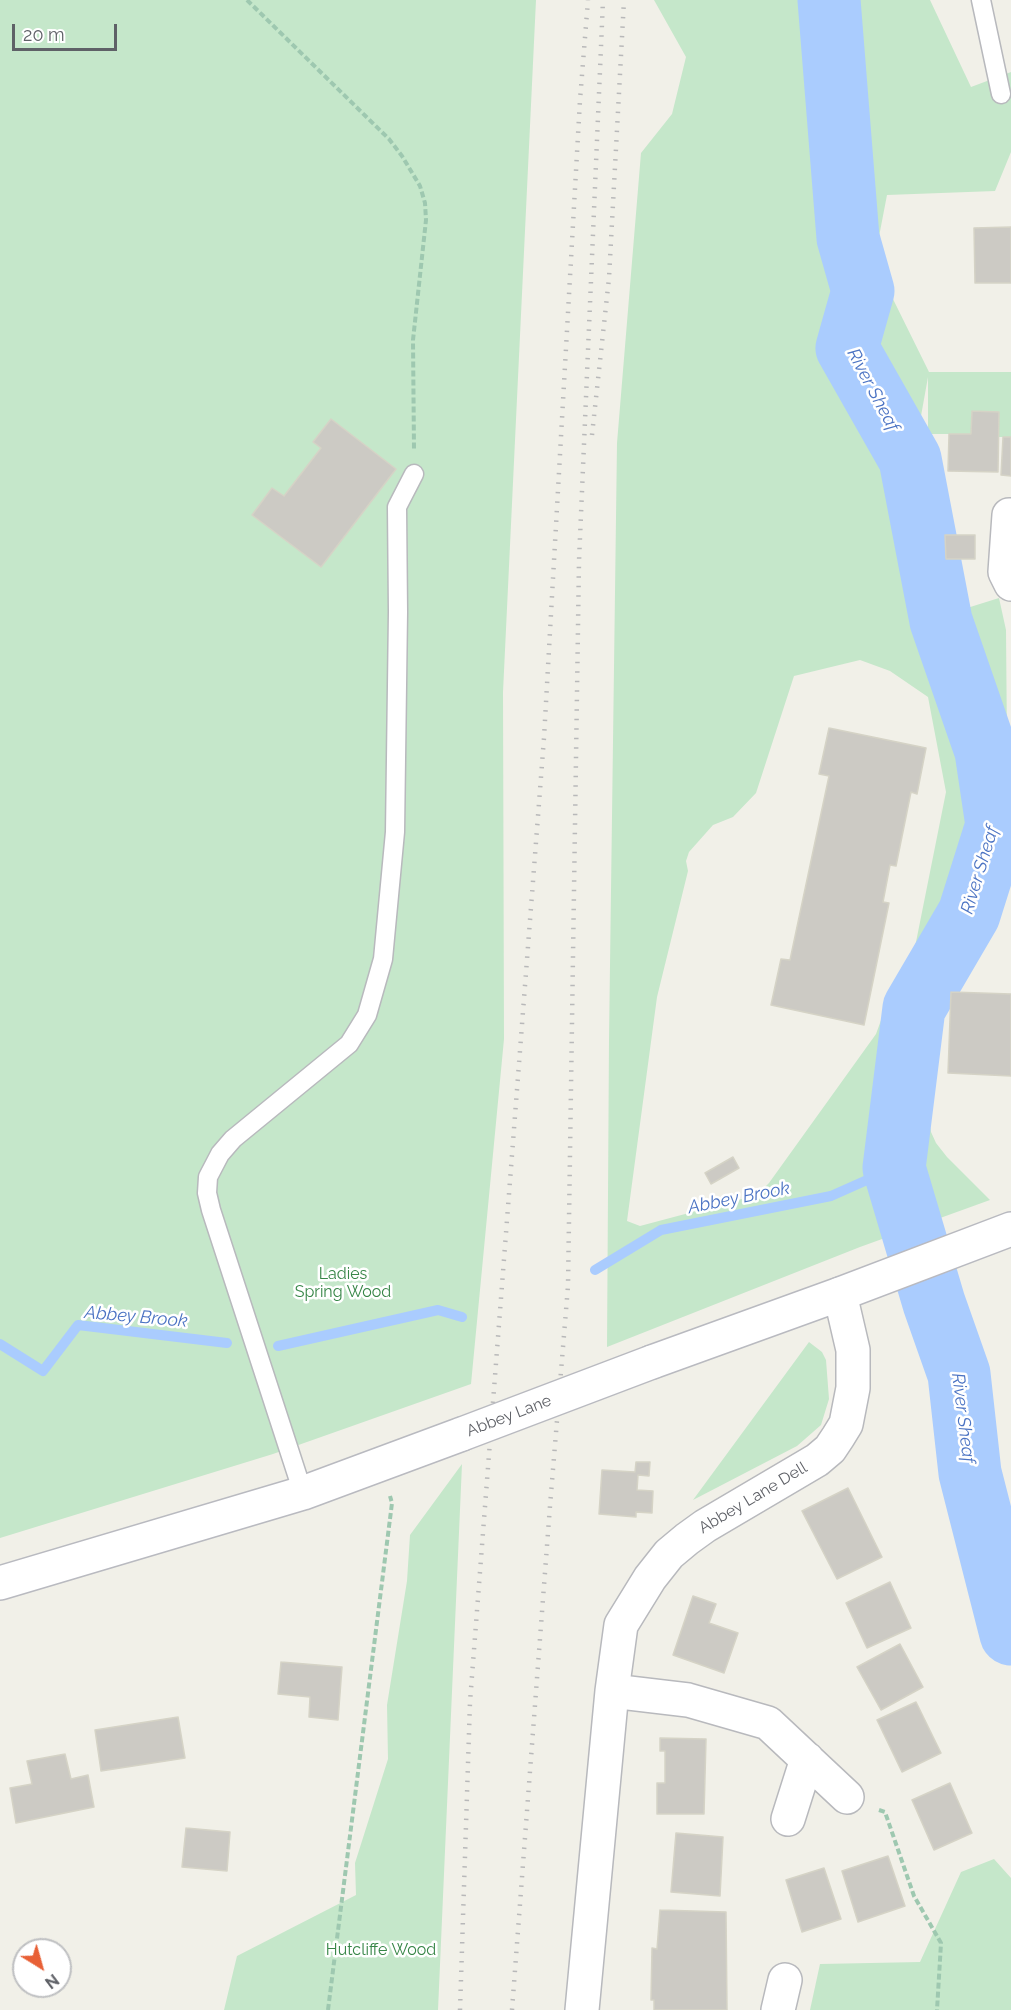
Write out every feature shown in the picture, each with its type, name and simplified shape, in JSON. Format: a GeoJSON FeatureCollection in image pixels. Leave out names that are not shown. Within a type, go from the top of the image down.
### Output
{"type":"FeatureCollection","features":[{"type":"Feature","properties":{"kind":"street"},"geometry":{"type":"LineString","coordinates":[[1011,515],[1005,572],[1011,584]]}},
{"type":"Feature","properties":{"kind":"street","name":"Abbey Lane"},"geometry":{"type":"LineString","coordinates":[[0,1584],[303,1493],[1011,1229]]}},
{"type":"Feature","properties":{"kind":"street","name":"Abbey Lane Dell"},"geometry":{"type":"LineString","coordinates":[[582,2010],[612,1691],[621,1626],[650,1578],[669,1554],[705,1526],[817,1460],[830,1449],[846,1424],[853,1388],[853,1350],[840,1294]]}},
{"type":"Feature","properties":{"kind":"street"},"geometry":{"type":"LineString","coordinates":[[612,1691],[688,1700],[768,1723],[847,1797]]}},
{"type":"Feature","properties":{"kind":"street"},"geometry":{"type":"LineString","coordinates":[[788,1819],[807,1759]]}},
{"type":"Feature","properties":{"kind":"lane"},"geometry":{"type":"LineString","coordinates":[[981,0],[1001,94]]}},
{"type":"Feature","properties":{"kind":"lane"},"geometry":{"type":"LineString","coordinates":[[303,1493],[211,1210],[207,1193],[208,1177],[220,1154],[233,1139],[349,1044],[367,1015],[382,959],[395,832],[397,507],[414,474]]}},
{"type":"Feature","properties":{"kind":"path"},"geometry":{"type":"LineString","coordinates":[[247,0],[389,140],[402,156],[420,186],[425,203],[426,220],[413,340],[414,474]]}},
{"type":"Feature","properties":{"kind":"path"},"geometry":{"type":"LineString","coordinates":[[328,2010],[392,1503],[381,1465]]}},
{"type":"Feature","properties":{"kind":"path"},"geometry":{"type":"LineString","coordinates":[[847,1797],[885,1812],[914,1896],[941,1943],[937,2010]]}},
{"type":"Feature","properties":{"kind":"green space","name":"Ladies Spring Wood"},"geometry":{"type":"Polygon","coordinates":[[[0,0],[536,0],[503,692],[504,1039],[471,1384],[273,1454],[0,1538],[0,0]]]}},
{"type":"Feature","properties":{"kind":"green space"},"geometry":{"type":"Polygon","coordinates":[[[654,0],[930,0],[971,87],[1011,72],[1011,152],[995,191],[887,195],[877,247],[890,293],[929,372],[1011,372],[1011,437],[999,437],[999,412],[972,411],[971,434],[928,434],[928,377],[921,416],[939,562],[967,608],[999,598],[1006,630],[1008,860],[976,941],[966,954],[954,967],[944,973],[911,967],[946,792],[928,697],[890,671],[860,660],[794,676],[756,793],[733,817],[713,825],[689,852],[686,861],[688,871],[657,997],[627,1221],[640,1226],[749,1197],[761,1191],[876,1034],[888,1001],[942,1000],[930,1049],[926,1098],[931,1132],[947,1157],[990,1200],[860,1247],[607,1347],[617,443],[641,153],[672,114],[686,57],[654,0]]]}},
{"type":"Feature","properties":{"kind":"green space"},"geometry":{"type":"Polygon","coordinates":[[[809,1342],[822,1352],[826,1360],[829,1399],[821,1425],[797,1446],[693,1500],[809,1342]]]}},
{"type":"Feature","properties":{"kind":"green space","name":"Hutcliffe Wood"},"geometry":{"type":"Polygon","coordinates":[[[462,1464],[438,2010],[224,2010],[237,1956],[356,1895],[355,1863],[388,1759],[387,1705],[407,1581],[410,1535],[462,1464]]]}},
{"type":"Feature","properties":{"kind":"green space"},"geometry":{"type":"Polygon","coordinates":[[[994,1859],[1011,1878],[1011,2010],[810,2010],[820,1964],[920,1962],[961,1872],[994,1859]]]}},
{"type":"Feature","properties":{"kind":"building"},"geometry":{"type":"Polygon","coordinates":[[[1011,227],[1011,283],[975,283],[974,228],[1011,227]]]}},
{"type":"Feature","properties":{"kind":"building"},"geometry":{"type":"Polygon","coordinates":[[[972,411],[999,412],[998,472],[948,471],[949,434],[971,434],[972,411]]]}},
{"type":"Feature","properties":{"kind":"building"},"geometry":{"type":"Polygon","coordinates":[[[331,419],[396,469],[321,567],[252,515],[272,488],[284,496],[321,448],[313,442],[331,419]]]}},
{"type":"Feature","properties":{"kind":"building"},"geometry":{"type":"Polygon","coordinates":[[[1003,437],[1011,437],[1011,476],[1001,475],[1003,437]]]}},
{"type":"Feature","properties":{"kind":"building"},"geometry":{"type":"Polygon","coordinates":[[[945,535],[975,535],[975,559],[946,559],[945,535]]]}},
{"type":"Feature","properties":{"kind":"building"},"geometry":{"type":"Polygon","coordinates":[[[829,728],[926,748],[917,794],[911,792],[896,866],[890,865],[883,902],[889,903],[864,1025],[771,1005],[781,959],[790,960],[829,776],[819,774],[829,728]]]}},
{"type":"Feature","properties":{"kind":"building"},"geometry":{"type":"Polygon","coordinates":[[[951,992],[1011,994],[1011,1076],[948,1073],[951,992]]]}},
{"type":"Feature","properties":{"kind":"building"},"geometry":{"type":"Polygon","coordinates":[[[733,1157],[739,1168],[711,1184],[705,1173],[733,1157]]]}},
{"type":"Feature","properties":{"kind":"building"},"geometry":{"type":"Polygon","coordinates":[[[636,1462],[650,1462],[649,1476],[638,1475],[637,1490],[653,1491],[652,1513],[636,1512],[636,1517],[599,1514],[602,1470],[635,1472],[636,1462]]]}},
{"type":"Feature","properties":{"kind":"building"},"geometry":{"type":"Polygon","coordinates":[[[848,1488],[882,1557],[837,1579],[802,1511],[848,1488]]]}},
{"type":"Feature","properties":{"kind":"building"},"geometry":{"type":"Polygon","coordinates":[[[890,1582],[911,1628],[867,1648],[846,1603],[890,1582]]]}},
{"type":"Feature","properties":{"kind":"building"},"geometry":{"type":"Polygon","coordinates":[[[693,1596],[716,1604],[709,1623],[738,1633],[724,1673],[673,1655],[693,1596]]]}},
{"type":"Feature","properties":{"kind":"building"},"geometry":{"type":"Polygon","coordinates":[[[900,1644],[923,1687],[881,1710],[857,1667],[900,1644]]]}},
{"type":"Feature","properties":{"kind":"building"},"geometry":{"type":"Polygon","coordinates":[[[281,1662],[342,1667],[338,1720],[309,1717],[310,1697],[278,1694],[281,1662]]]}},
{"type":"Feature","properties":{"kind":"building"},"geometry":{"type":"Polygon","coordinates":[[[916,1702],[941,1753],[902,1772],[877,1720],[916,1702]]]}},
{"type":"Feature","properties":{"kind":"building"},"geometry":{"type":"Polygon","coordinates":[[[178,1717],[185,1758],[101,1771],[95,1730],[178,1717]]]}},
{"type":"Feature","properties":{"kind":"building"},"geometry":{"type":"Polygon","coordinates":[[[660,1738],[706,1739],[704,1814],[657,1814],[657,1783],[665,1783],[665,1751],[660,1751],[660,1738]]]}},
{"type":"Feature","properties":{"kind":"building"},"geometry":{"type":"Polygon","coordinates":[[[65,1754],[71,1779],[88,1775],[94,1807],[16,1823],[10,1788],[32,1784],[27,1761],[65,1754]]]}},
{"type":"Feature","properties":{"kind":"building"},"geometry":{"type":"Polygon","coordinates":[[[950,1783],[972,1833],[934,1850],[912,1800],[950,1783]]]}},
{"type":"Feature","properties":{"kind":"building"},"geometry":{"type":"Polygon","coordinates":[[[186,1828],[230,1832],[227,1871],[182,1867],[186,1828]]]}},
{"type":"Feature","properties":{"kind":"building"},"geometry":{"type":"Polygon","coordinates":[[[676,1833],[723,1837],[720,1896],[671,1892],[676,1833]]]}},
{"type":"Feature","properties":{"kind":"building"},"geometry":{"type":"Polygon","coordinates":[[[888,1856],[905,1906],[858,1922],[842,1871],[888,1856]]]}},
{"type":"Feature","properties":{"kind":"building"},"geometry":{"type":"Polygon","coordinates":[[[824,1868],[841,1919],[802,1932],[786,1880],[824,1868]]]}},
{"type":"Feature","properties":{"kind":"building"},"geometry":{"type":"Polygon","coordinates":[[[660,1910],[726,1912],[727,2010],[654,2010],[654,2000],[651,2000],[652,1948],[657,1949],[660,1910]]]}},
{"type":"Feature","properties":{"kind":"waterway","name":"River Sheaf"},"geometry":{"type":"LineString","coordinates":[[829,0],[848,238],[863,291],[847,348],[910,459],[941,621],[986,751],[997,825],[969,914],[914,1008],[894,1168],[934,1303],[959,1374],[970,1473],[1011,1634]]}},
{"type":"Feature","properties":{"kind":"waterway","name":"Abbey Brook"},"geometry":{"type":"LineString","coordinates":[[595,1270],[661,1230],[831,1196],[894,1168]]}},
{"type":"Feature","properties":{"kind":"waterway","name":"Abbey Brook"},"geometry":{"type":"LineString","coordinates":[[278,1346],[438,1310],[462,1317]]}},
{"type":"Feature","properties":{"kind":"waterway","name":"Abbey Brook"},"geometry":{"type":"LineString","coordinates":[[0,1344],[43,1371],[78,1325],[227,1343]]}},
{"type":"Feature","properties":{"kind":"railway"},"geometry":{"type":"LineString","coordinates":[[460,2010],[470,1702],[544,738],[580,100],[588,0]]}},
{"type":"Feature","properties":{"kind":"railway"},"geometry":{"type":"LineString","coordinates":[[512,2010],[568,1286],[579,561],[603,0]]}},
{"type":"Feature","properties":{"kind":"railway"},"geometry":{"type":"LineString","coordinates":[[592,435],[609,278],[624,0]]}}]}
